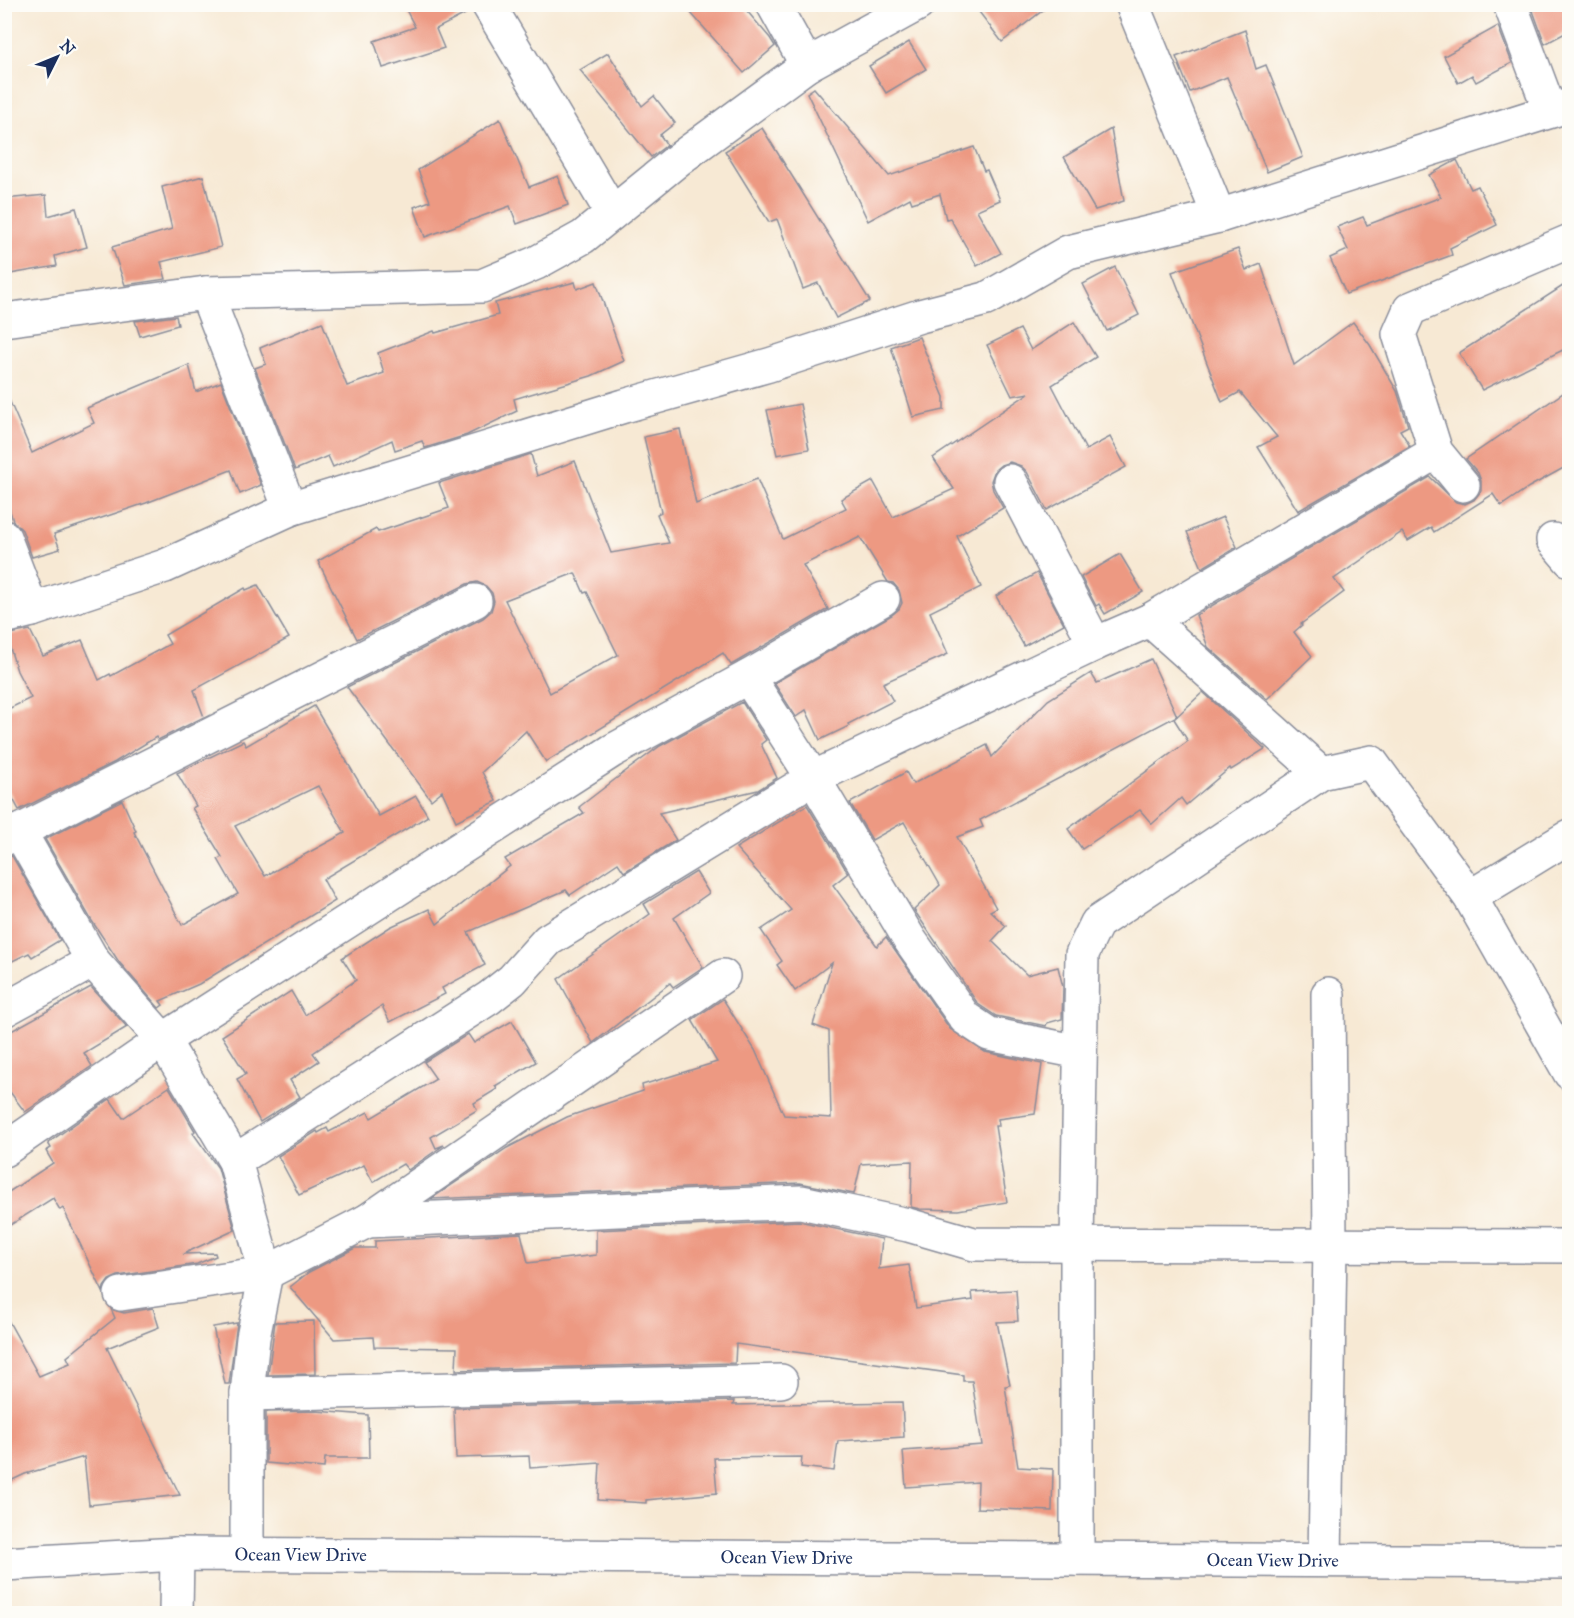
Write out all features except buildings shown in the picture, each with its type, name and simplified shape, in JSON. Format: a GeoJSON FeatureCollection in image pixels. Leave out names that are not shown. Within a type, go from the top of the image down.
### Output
{"type":"FeatureCollection","features":[{"type":"Feature","properties":{"kind":"street"},"geometry":{"type":"LineString","coordinates":[[488,4],[612,213]]}},
{"type":"Feature","properties":{"kind":"street"},"geometry":{"type":"LineString","coordinates":[[773,4],[807,65]]}},
{"type":"Feature","properties":{"kind":"street"},"geometry":{"type":"LineString","coordinates":[[4,320],[206,293],[482,286],[536,263],[583,237],[679,159],[807,65],[918,4]]}},
{"type":"Feature","properties":{"kind":"street"},"geometry":{"type":"LineString","coordinates":[[1132,4],[1219,216]]}},
{"type":"Feature","properties":{"kind":"street"},"geometry":{"type":"LineString","coordinates":[[4,537],[18,613],[165,566],[290,509],[624,406],[768,365],[920,316],[986,299],[1068,252],[1219,216],[1560,108],[1510,4]]}},
{"type":"Feature","properties":{"kind":"street"},"geometry":{"type":"LineString","coordinates":[[1463,485],[1436,452],[1399,334],[1410,309],[1569,241]]}},
{"type":"Feature","properties":{"kind":"street"},"geometry":{"type":"LineString","coordinates":[[206,293],[290,509]]}},
{"type":"Feature","properties":{"kind":"street"},"geometry":{"type":"LineString","coordinates":[[235,1161],[489,998],[512,980],[548,940],[813,778],[1150,620],[1436,452]]}},
{"type":"Feature","properties":{"kind":"street"},"geometry":{"type":"LineString","coordinates":[[1011,481],[1095,644]]}},
{"type":"Feature","properties":{"kind":"street"},"geometry":{"type":"LineString","coordinates":[[4,1150],[163,1040],[612,751],[748,677],[883,599]]}},
{"type":"Feature","properties":{"kind":"street"},"geometry":{"type":"LineString","coordinates":[[247,1554],[247,1394],[253,1338],[266,1273],[235,1161],[163,1040],[93,962],[12,835],[474,600]]}},
{"type":"Feature","properties":{"kind":"street"},"geometry":{"type":"LineString","coordinates":[[1150,620],[1321,773]]}},
{"type":"Feature","properties":{"kind":"street"},"geometry":{"type":"LineString","coordinates":[[748,677],[813,778],[910,940],[964,1018],[989,1034],[1080,1053]]}},
{"type":"Feature","properties":{"kind":"street"},"geometry":{"type":"LineString","coordinates":[[1077,1559],[1077,1244],[1082,954],[1097,923],[1321,773],[1371,762],[1470,897],[1569,1073]]}},
{"type":"Feature","properties":{"kind":"street"},"geometry":{"type":"LineString","coordinates":[[1470,897],[1569,836]]}},
{"type":"Feature","properties":{"kind":"street"},"geometry":{"type":"LineString","coordinates":[[4,1010],[93,962]]}},
{"type":"Feature","properties":{"kind":"street"},"geometry":{"type":"LineString","coordinates":[[121,1294],[266,1273],[367,1221],[723,975]]}},
{"type":"Feature","properties":{"kind":"street"},"geometry":{"type":"LineString","coordinates":[[1325,1560],[1330,1245],[1328,994]]}},
{"type":"Feature","properties":{"kind":"street"},"geometry":{"type":"LineString","coordinates":[[367,1221],[801,1202],[908,1225],[974,1244],[1569,1246]]}},
{"type":"Feature","properties":{"kind":"street"},"geometry":{"type":"LineString","coordinates":[[247,1394],[781,1381]]}},
{"type":"Feature","properties":{"kind":"street"},"geometry":{"type":"LineString","coordinates":[[176,1614],[177,1554]]}},
{"type":"Feature","properties":{"kind":"street","name":"Ocean View Drive"},"geometry":{"type":"LineString","coordinates":[[4,1564],[177,1554],[1569,1562]]}}]}
